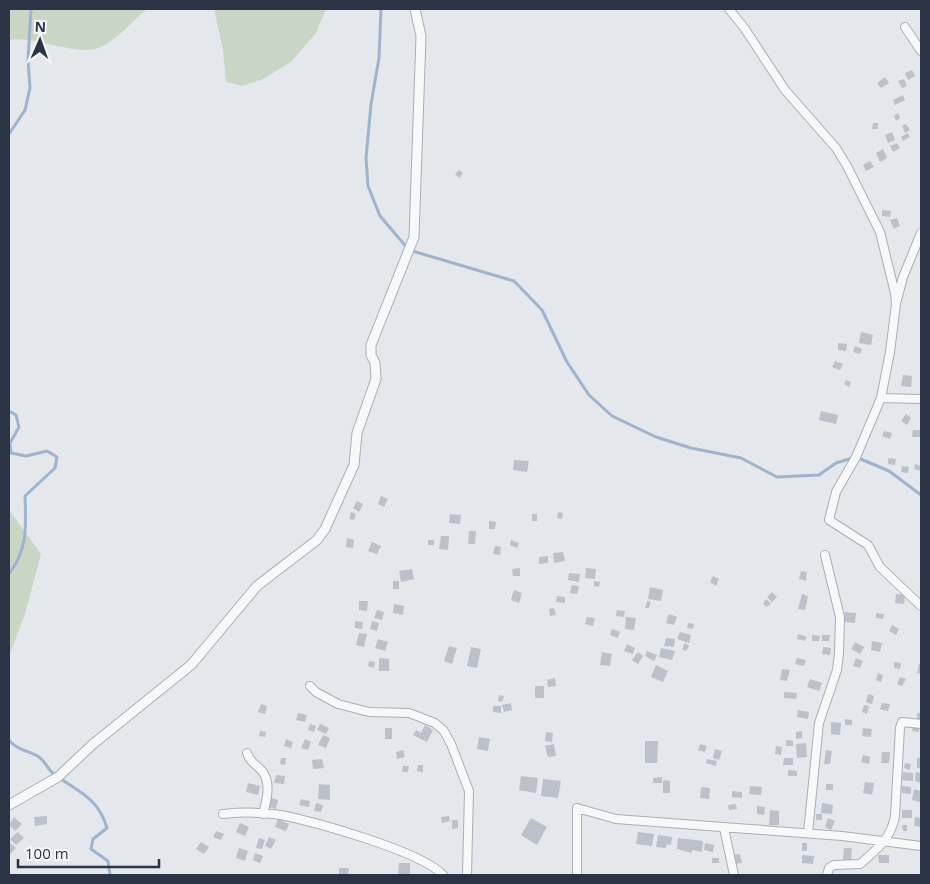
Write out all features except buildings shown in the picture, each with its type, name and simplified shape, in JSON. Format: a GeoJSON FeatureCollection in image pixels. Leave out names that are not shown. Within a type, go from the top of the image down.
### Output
{"type":"FeatureCollection","features":[{"type":"Feature","properties":{"kind":"street"},"geometry":{"type":"LineString","coordinates":[[9,805],[58,777],[93,744],[190,665],[257,586],[317,540],[326,529],[354,465],[357,433],[376,379],[371,345],[414,237],[421,36],[415,9]]}},
{"type":"Feature","properties":{"kind":"street"},"geometry":{"type":"LineString","coordinates":[[729,9],[746,29],[785,90],[804,114],[836,148],[847,166],[880,232],[896,304]]}},
{"type":"Feature","properties":{"kind":"street"},"geometry":{"type":"LineString","coordinates":[[905,27],[921,51]]}},
{"type":"Feature","properties":{"kind":"street"},"geometry":{"type":"LineString","coordinates":[[921,233],[903,277],[896,304],[890,352],[881,398],[856,457],[836,492],[829,520],[868,545],[880,567],[921,606]]}},
{"type":"Feature","properties":{"kind":"street"},"geometry":{"type":"LineString","coordinates":[[881,398],[921,399]]}},
{"type":"Feature","properties":{"kind":"street"},"geometry":{"type":"LineString","coordinates":[[808,834],[819,723],[837,670],[839,653],[840,616],[825,555]]}},
{"type":"Feature","properties":{"kind":"street"},"geometry":{"type":"LineString","coordinates":[[310,686],[316,692],[338,704],[369,712],[409,713],[435,723],[444,731],[469,791],[467,875]]}},
{"type":"Feature","properties":{"kind":"street"},"geometry":{"type":"LineString","coordinates":[[827,875],[829,868],[834,865],[860,864],[886,841],[893,828],[895,816],[900,728],[902,722],[921,724]]}},
{"type":"Feature","properties":{"kind":"street"},"geometry":{"type":"LineString","coordinates":[[247,753],[250,761],[264,774],[268,793],[263,814]]}},
{"type":"Feature","properties":{"kind":"street"},"geometry":{"type":"LineString","coordinates":[[577,875],[577,808],[616,819],[808,834],[921,846]]}},
{"type":"Feature","properties":{"kind":"street"},"geometry":{"type":"LineString","coordinates":[[223,814],[280,815],[345,832],[402,851],[424,862],[443,875]]}},
{"type":"Feature","properties":{"kind":"street"},"geometry":{"type":"LineString","coordinates":[[724,828],[734,875]]}},
{"type":"Feature","properties":{"kind":"green space"},"geometry":{"type":"Polygon","coordinates":[[[9,9],[147,9],[120,34],[103,46],[83,50],[20,39],[9,40],[9,9]]]}},
{"type":"Feature","properties":{"kind":"green space"},"geometry":{"type":"Polygon","coordinates":[[[214,9],[326,9],[316,33],[291,62],[261,80],[242,86],[226,82],[223,50],[214,9]]]}},
{"type":"Feature","properties":{"kind":"green space"},"geometry":{"type":"Polygon","coordinates":[[[9,510],[41,554],[25,614],[9,656],[9,510]]]}},
{"type":"Feature","properties":{"kind":"waterway"},"geometry":{"type":"LineString","coordinates":[[9,134],[25,110],[30,88],[28,60],[31,9]]}},
{"type":"Feature","properties":{"kind":"waterway"},"geometry":{"type":"LineString","coordinates":[[381,9],[379,58],[371,104],[366,158],[368,186],[380,216],[409,250],[514,281],[542,310],[567,362],[589,395],[612,416],[656,437],[691,448],[741,458],[777,477],[819,475],[836,463],[856,457],[889,471],[921,495]]}},
{"type":"Feature","properties":{"kind":"waterway"},"geometry":{"type":"LineString","coordinates":[[9,411],[16,415],[19,427],[10,443],[11,453],[26,456],[47,451],[57,457],[55,468],[25,496],[23,546],[9,574]]}},
{"type":"Feature","properties":{"kind":"waterway"},"geometry":{"type":"LineString","coordinates":[[9,740],[15,746],[39,757],[52,772],[93,802],[107,828],[93,839],[91,849],[108,861],[110,875]]}}]}
